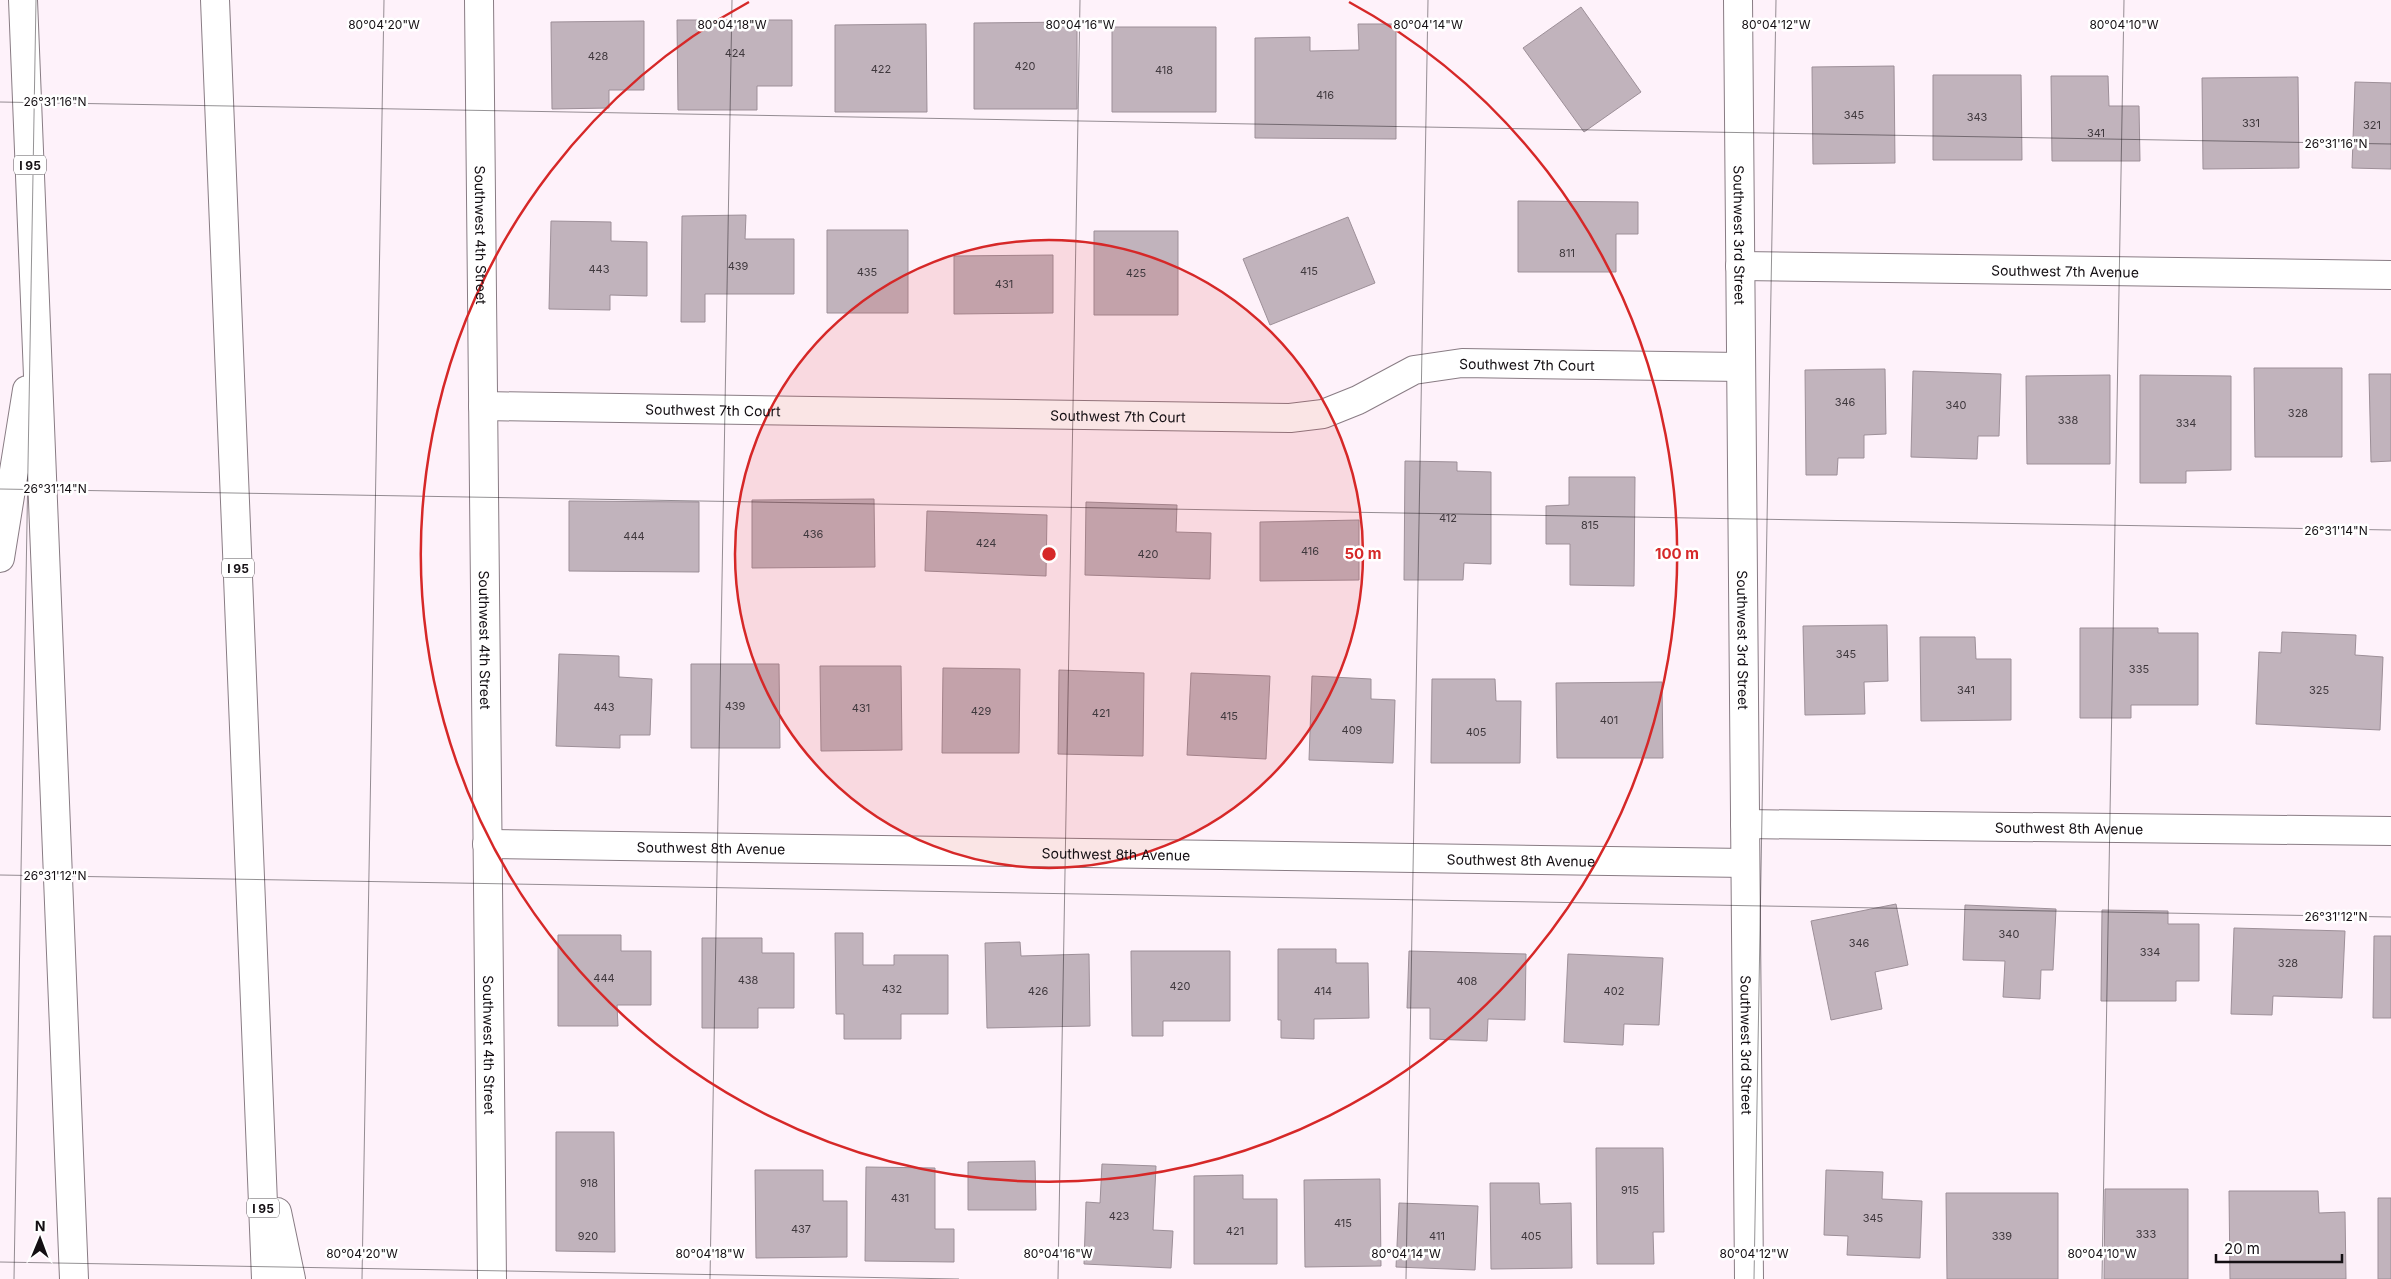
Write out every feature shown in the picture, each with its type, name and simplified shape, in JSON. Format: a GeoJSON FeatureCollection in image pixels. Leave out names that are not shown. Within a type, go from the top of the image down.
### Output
{"type":"FeatureCollection","features":[{"type":"Feature","properties":{"kind":"main road","name":"I 95"},"geometry":{"type":"LineString","coordinates":[[23,0],[74,1279]]}},
{"type":"Feature","properties":{"kind":"main road","name":"I 95"},"geometry":{"type":"LineString","coordinates":[[215,0],[266,1279]]}},
{"type":"Feature","properties":{"kind":"main road","name":"Southwest 4th Street"},"geometry":{"type":"LineString","coordinates":[[478,0],[492,1279]]}},
{"type":"Feature","properties":{"kind":"main road","name":"Southwest 3rd Street"},"geometry":{"type":"LineString","coordinates":[[1738,0],[1749,1279]]}},
{"type":"Feature","properties":{"kind":"main road","name":"Southwest 7th Avenue"},"geometry":{"type":"LineString","coordinates":[[1740,266],[2391,275]]}},
{"type":"Feature","properties":{"kind":"main road"},"geometry":{"type":"LineString","coordinates":[[0,558],[36,330]]}},
{"type":"Feature","properties":{"kind":"main road","name":"Southwest 7th Court"},"geometry":{"type":"LineString","coordinates":[[483,406],[1290,418],[1323,414],[1358,400],[1414,370],[1462,363],[1741,367]]}},
{"type":"Feature","properties":{"kind":"main road","name":"Southwest 8th Avenue"},"geometry":{"type":"LineString","coordinates":[[1745,824],[2391,831]]}},
{"type":"Feature","properties":{"kind":"main road","name":"Southwest 8th Avenue"},"geometry":{"type":"LineString","coordinates":[[487,844],[1745,863]]}},
{"type":"Feature","properties":{"kind":"main road"},"geometry":{"type":"LineString","coordinates":[[260,1137],[291,1279]]}},
{"type":"Feature","properties":{"kind":"building"},"geometry":{"type":"Polygon","coordinates":[[[1581,7],[1641,92],[1584,132],[1523,48],[1581,7]]]}},
{"type":"Feature","properties":{"kind":"building"},"geometry":{"type":"Polygon","coordinates":[[[677,20],[792,20],[792,86],[757,86],[757,110],[678,110],[677,20]]]}},
{"type":"Feature","properties":{"kind":"building"},"geometry":{"type":"Polygon","coordinates":[[[644,21],[644,90],[609,90],[609,108],[552,109],[551,22],[644,21]]]}},
{"type":"Feature","properties":{"kind":"building"},"geometry":{"type":"Polygon","coordinates":[[[1077,22],[1077,109],[974,109],[974,23],[1077,22]]]}},
{"type":"Feature","properties":{"kind":"building"},"geometry":{"type":"Polygon","coordinates":[[[926,24],[927,112],[835,112],[835,25],[926,24]]]}},
{"type":"Feature","properties":{"kind":"building"},"geometry":{"type":"Polygon","coordinates":[[[1358,24],[1396,24],[1396,139],[1255,138],[1255,38],[1310,37],[1310,51],[1359,50],[1358,24]]]}},
{"type":"Feature","properties":{"kind":"building"},"geometry":{"type":"Polygon","coordinates":[[[1112,27],[1216,27],[1216,112],[1112,112],[1112,27]]]}},
{"type":"Feature","properties":{"kind":"building"},"geometry":{"type":"Polygon","coordinates":[[[1894,66],[1895,163],[1813,164],[1812,67],[1894,66]]]}},
{"type":"Feature","properties":{"kind":"building"},"geometry":{"type":"Polygon","coordinates":[[[1933,75],[2021,75],[2022,160],[1933,160],[1933,75]]]}},
{"type":"Feature","properties":{"kind":"building"},"geometry":{"type":"Polygon","coordinates":[[[2051,76],[2108,76],[2109,106],[2139,106],[2140,161],[2052,161],[2051,76]]]}},
{"type":"Feature","properties":{"kind":"building"},"geometry":{"type":"Polygon","coordinates":[[[2298,77],[2299,168],[2203,169],[2202,78],[2298,77]]]}},
{"type":"Feature","properties":{"kind":"building"},"geometry":{"type":"Polygon","coordinates":[[[2355,82],[2391,83],[2391,169],[2352,168],[2355,82]]]}},
{"type":"Feature","properties":{"kind":"building"},"geometry":{"type":"Polygon","coordinates":[[[1518,201],[1638,202],[1638,234],[1616,234],[1616,272],[1518,272],[1518,201]]]}},
{"type":"Feature","properties":{"kind":"building"},"geometry":{"type":"Polygon","coordinates":[[[746,215],[745,239],[794,239],[794,294],[705,294],[705,322],[681,322],[682,216],[746,215]]]}},
{"type":"Feature","properties":{"kind":"building"},"geometry":{"type":"Polygon","coordinates":[[[1348,217],[1375,283],[1270,325],[1243,259],[1348,217]]]}},
{"type":"Feature","properties":{"kind":"building"},"geometry":{"type":"Polygon","coordinates":[[[551,221],[611,222],[611,241],[647,242],[647,296],[610,295],[610,310],[549,309],[551,221]]]}},
{"type":"Feature","properties":{"kind":"building"},"geometry":{"type":"Polygon","coordinates":[[[827,230],[908,230],[908,313],[827,313],[827,230]]]}},
{"type":"Feature","properties":{"kind":"building"},"geometry":{"type":"Polygon","coordinates":[[[1094,231],[1178,231],[1178,315],[1094,315],[1094,231]]]}},
{"type":"Feature","properties":{"kind":"building"},"geometry":{"type":"Polygon","coordinates":[[[1053,255],[1053,313],[954,314],[954,256],[1053,255]]]}},
{"type":"Feature","properties":{"kind":"building"},"geometry":{"type":"Polygon","coordinates":[[[2254,368],[2342,368],[2342,457],[2255,457],[2254,368]]]}},
{"type":"Feature","properties":{"kind":"building"},"geometry":{"type":"Polygon","coordinates":[[[1885,369],[1886,434],[1864,435],[1864,458],[1838,458],[1837,475],[1806,475],[1805,370],[1885,369]]]}},
{"type":"Feature","properties":{"kind":"building"},"geometry":{"type":"Polygon","coordinates":[[[1913,371],[2001,374],[1999,436],[1978,436],[1977,459],[1911,457],[1913,371]]]}},
{"type":"Feature","properties":{"kind":"building"},"geometry":{"type":"Polygon","coordinates":[[[2369,374],[2391,374],[2391,461],[2371,462],[2369,374]]]}},
{"type":"Feature","properties":{"kind":"building"},"geometry":{"type":"Polygon","coordinates":[[[2110,375],[2110,464],[2027,464],[2026,376],[2110,375]]]}},
{"type":"Feature","properties":{"kind":"building"},"geometry":{"type":"Polygon","coordinates":[[[2140,375],[2231,376],[2231,470],[2186,471],[2186,483],[2140,483],[2140,375]]]}},
{"type":"Feature","properties":{"kind":"building"},"geometry":{"type":"Polygon","coordinates":[[[1405,461],[1457,462],[1457,471],[1491,472],[1491,564],[1464,563],[1463,580],[1404,580],[1405,461]]]}},
{"type":"Feature","properties":{"kind":"building"},"geometry":{"type":"Polygon","coordinates":[[[1569,477],[1635,477],[1634,586],[1570,585],[1570,544],[1546,544],[1546,506],[1569,505],[1569,477]]]}},
{"type":"Feature","properties":{"kind":"building"},"geometry":{"type":"Polygon","coordinates":[[[874,499],[875,567],[752,568],[752,500],[874,499]]]}},
{"type":"Feature","properties":{"kind":"building"},"geometry":{"type":"Polygon","coordinates":[[[569,501],[699,502],[699,572],[569,571],[569,501]]]}},
{"type":"Feature","properties":{"kind":"building"},"geometry":{"type":"Polygon","coordinates":[[[1086,502],[1177,505],[1176,532],[1211,533],[1210,579],[1085,575],[1086,502]]]}},
{"type":"Feature","properties":{"kind":"building"},"geometry":{"type":"Polygon","coordinates":[[[927,511],[1047,515],[1046,576],[925,571],[927,511]]]}},
{"type":"Feature","properties":{"kind":"building"},"geometry":{"type":"Polygon","coordinates":[[[1359,520],[1359,580],[1260,581],[1260,522],[1359,520]]]}},
{"type":"Feature","properties":{"kind":"building"},"geometry":{"type":"Polygon","coordinates":[[[1887,625],[1888,681],[1864,682],[1865,714],[1805,715],[1803,626],[1887,625]]]}},
{"type":"Feature","properties":{"kind":"building"},"geometry":{"type":"Polygon","coordinates":[[[2080,628],[2158,628],[2158,633],[2198,633],[2198,705],[2131,705],[2131,718],[2080,718],[2080,628]]]}},
{"type":"Feature","properties":{"kind":"building"},"geometry":{"type":"Polygon","coordinates":[[[2282,632],[2356,635],[2355,655],[2383,657],[2380,730],[2256,724],[2259,652],[2281,653],[2282,632]]]}},
{"type":"Feature","properties":{"kind":"building"},"geometry":{"type":"Polygon","coordinates":[[[1920,637],[1975,637],[1976,659],[2011,659],[2011,720],[1921,721],[1920,637]]]}},
{"type":"Feature","properties":{"kind":"building"},"geometry":{"type":"Polygon","coordinates":[[[559,654],[619,656],[619,677],[652,679],[650,735],[620,735],[620,748],[556,746],[559,654]]]}},
{"type":"Feature","properties":{"kind":"building"},"geometry":{"type":"Polygon","coordinates":[[[691,664],[779,664],[780,748],[691,748],[691,664]]]}},
{"type":"Feature","properties":{"kind":"building"},"geometry":{"type":"Polygon","coordinates":[[[820,666],[901,666],[902,750],[821,751],[820,666]]]}},
{"type":"Feature","properties":{"kind":"building"},"geometry":{"type":"Polygon","coordinates":[[[943,668],[1020,669],[1019,753],[942,753],[943,668]]]}},
{"type":"Feature","properties":{"kind":"building"},"geometry":{"type":"Polygon","coordinates":[[[1059,670],[1144,673],[1143,756],[1058,754],[1059,670]]]}},
{"type":"Feature","properties":{"kind":"building"},"geometry":{"type":"Polygon","coordinates":[[[1191,673],[1270,676],[1266,759],[1187,755],[1191,673]]]}},
{"type":"Feature","properties":{"kind":"building"},"geometry":{"type":"Polygon","coordinates":[[[1312,676],[1371,679],[1371,699],[1395,700],[1393,763],[1309,760],[1312,676]]]}},
{"type":"Feature","properties":{"kind":"building"},"geometry":{"type":"Polygon","coordinates":[[[1432,679],[1495,679],[1496,701],[1521,701],[1520,763],[1431,763],[1432,679]]]}},
{"type":"Feature","properties":{"kind":"building"},"geometry":{"type":"Polygon","coordinates":[[[1662,682],[1663,758],[1557,758],[1556,683],[1662,682]]]}},
{"type":"Feature","properties":{"kind":"building"},"geometry":{"type":"Polygon","coordinates":[[[1896,904],[1908,965],[1875,972],[1882,1009],[1831,1020],[1811,921],[1896,904]]]}},
{"type":"Feature","properties":{"kind":"building"},"geometry":{"type":"Polygon","coordinates":[[[1965,905],[2056,909],[2053,970],[2041,970],[2040,999],[2003,997],[2005,961],[1963,960],[1965,905]]]}},
{"type":"Feature","properties":{"kind":"building"},"geometry":{"type":"Polygon","coordinates":[[[2102,910],[2168,911],[2168,924],[2199,924],[2199,981],[2176,981],[2176,1001],[2101,1001],[2102,910]]]}},
{"type":"Feature","properties":{"kind":"building"},"geometry":{"type":"Polygon","coordinates":[[[2234,928],[2345,931],[2342,998],[2273,996],[2272,1015],[2231,1014],[2234,928]]]}},
{"type":"Feature","properties":{"kind":"building"},"geometry":{"type":"Polygon","coordinates":[[[835,933],[863,933],[863,965],[894,965],[894,955],[948,955],[948,1014],[901,1014],[901,1039],[844,1039],[844,1014],[836,1014],[835,933]]]}},
{"type":"Feature","properties":{"kind":"building"},"geometry":{"type":"Polygon","coordinates":[[[558,935],[621,935],[621,951],[651,951],[651,1005],[617,1005],[618,1026],[558,1026],[558,935]]]}},
{"type":"Feature","properties":{"kind":"building"},"geometry":{"type":"Polygon","coordinates":[[[2374,936],[2391,936],[2391,1018],[2373,1018],[2374,936]]]}},
{"type":"Feature","properties":{"kind":"building"},"geometry":{"type":"Polygon","coordinates":[[[702,938],[762,938],[762,953],[794,953],[794,1008],[758,1008],[758,1028],[702,1028],[702,938]]]}},
{"type":"Feature","properties":{"kind":"building"},"geometry":{"type":"Polygon","coordinates":[[[1020,942],[1021,956],[1089,954],[1090,1026],[987,1028],[985,943],[1020,942]]]}},
{"type":"Feature","properties":{"kind":"building"},"geometry":{"type":"Polygon","coordinates":[[[1278,949],[1336,949],[1336,963],[1368,963],[1369,1018],[1314,1019],[1314,1039],[1281,1038],[1281,1020],[1278,1020],[1278,949]]]}},
{"type":"Feature","properties":{"kind":"building"},"geometry":{"type":"Polygon","coordinates":[[[1131,951],[1230,951],[1230,1021],[1163,1021],[1163,1036],[1132,1036],[1131,951]]]}},
{"type":"Feature","properties":{"kind":"building"},"geometry":{"type":"Polygon","coordinates":[[[1409,951],[1526,954],[1525,1020],[1488,1019],[1487,1041],[1430,1039],[1430,1008],[1407,1008],[1409,951]]]}},
{"type":"Feature","properties":{"kind":"building"},"geometry":{"type":"Polygon","coordinates":[[[1568,954],[1663,958],[1659,1025],[1624,1024],[1623,1045],[1564,1042],[1568,954]]]}},
{"type":"Feature","properties":{"kind":"building"},"geometry":{"type":"Polygon","coordinates":[[[556,1132],[614,1132],[615,1252],[556,1251],[556,1132]]]}},
{"type":"Feature","properties":{"kind":"building"},"geometry":{"type":"Polygon","coordinates":[[[1596,1148],[1663,1148],[1664,1232],[1653,1232],[1654,1264],[1597,1264],[1596,1148]]]}},
{"type":"Feature","properties":{"kind":"building"},"geometry":{"type":"Polygon","coordinates":[[[1035,1161],[1036,1210],[968,1210],[968,1162],[1035,1161]]]}},
{"type":"Feature","properties":{"kind":"building"},"geometry":{"type":"Polygon","coordinates":[[[1102,1164],[1156,1166],[1153,1230],[1173,1231],[1171,1268],[1084,1264],[1086,1202],[1100,1203],[1102,1164]]]}},
{"type":"Feature","properties":{"kind":"building"},"geometry":{"type":"Polygon","coordinates":[[[866,1167],[935,1168],[935,1229],[954,1229],[954,1262],[865,1261],[866,1167]]]}},
{"type":"Feature","properties":{"kind":"building"},"geometry":{"type":"Polygon","coordinates":[[[755,1170],[823,1170],[823,1201],[847,1201],[847,1257],[756,1258],[755,1170]]]}},
{"type":"Feature","properties":{"kind":"building"},"geometry":{"type":"Polygon","coordinates":[[[1826,1170],[1883,1172],[1882,1199],[1922,1201],[1920,1258],[1847,1255],[1848,1236],[1824,1235],[1826,1170]]]}},
{"type":"Feature","properties":{"kind":"building"},"geometry":{"type":"Polygon","coordinates":[[[1243,1175],[1243,1199],[1277,1199],[1277,1264],[1194,1264],[1194,1176],[1243,1175]]]}},
{"type":"Feature","properties":{"kind":"building"},"geometry":{"type":"Polygon","coordinates":[[[1380,1179],[1381,1266],[1305,1267],[1304,1180],[1380,1179]]]}},
{"type":"Feature","properties":{"kind":"building"},"geometry":{"type":"Polygon","coordinates":[[[1490,1183],[1539,1183],[1540,1204],[1571,1203],[1572,1268],[1491,1269],[1490,1183]]]}},
{"type":"Feature","properties":{"kind":"building"},"geometry":{"type":"Polygon","coordinates":[[[2105,1189],[2188,1189],[2188,1279],[2104,1279],[2105,1189]]]}},
{"type":"Feature","properties":{"kind":"building"},"geometry":{"type":"Polygon","coordinates":[[[2229,1191],[2318,1191],[2319,1213],[2345,1212],[2346,1279],[2230,1279],[2229,1191]]]}},
{"type":"Feature","properties":{"kind":"building"},"geometry":{"type":"Polygon","coordinates":[[[1946,1193],[2058,1193],[2058,1279],[1947,1279],[1946,1193]]]}},
{"type":"Feature","properties":{"kind":"building"},"geometry":{"type":"Polygon","coordinates":[[[2378,1198],[2391,1198],[2391,1279],[2378,1279],[2378,1198]]]}},
{"type":"Feature","properties":{"kind":"building"},"geometry":{"type":"Polygon","coordinates":[[[1399,1203],[1478,1206],[1475,1270],[1396,1267],[1399,1203]]]}}]}
